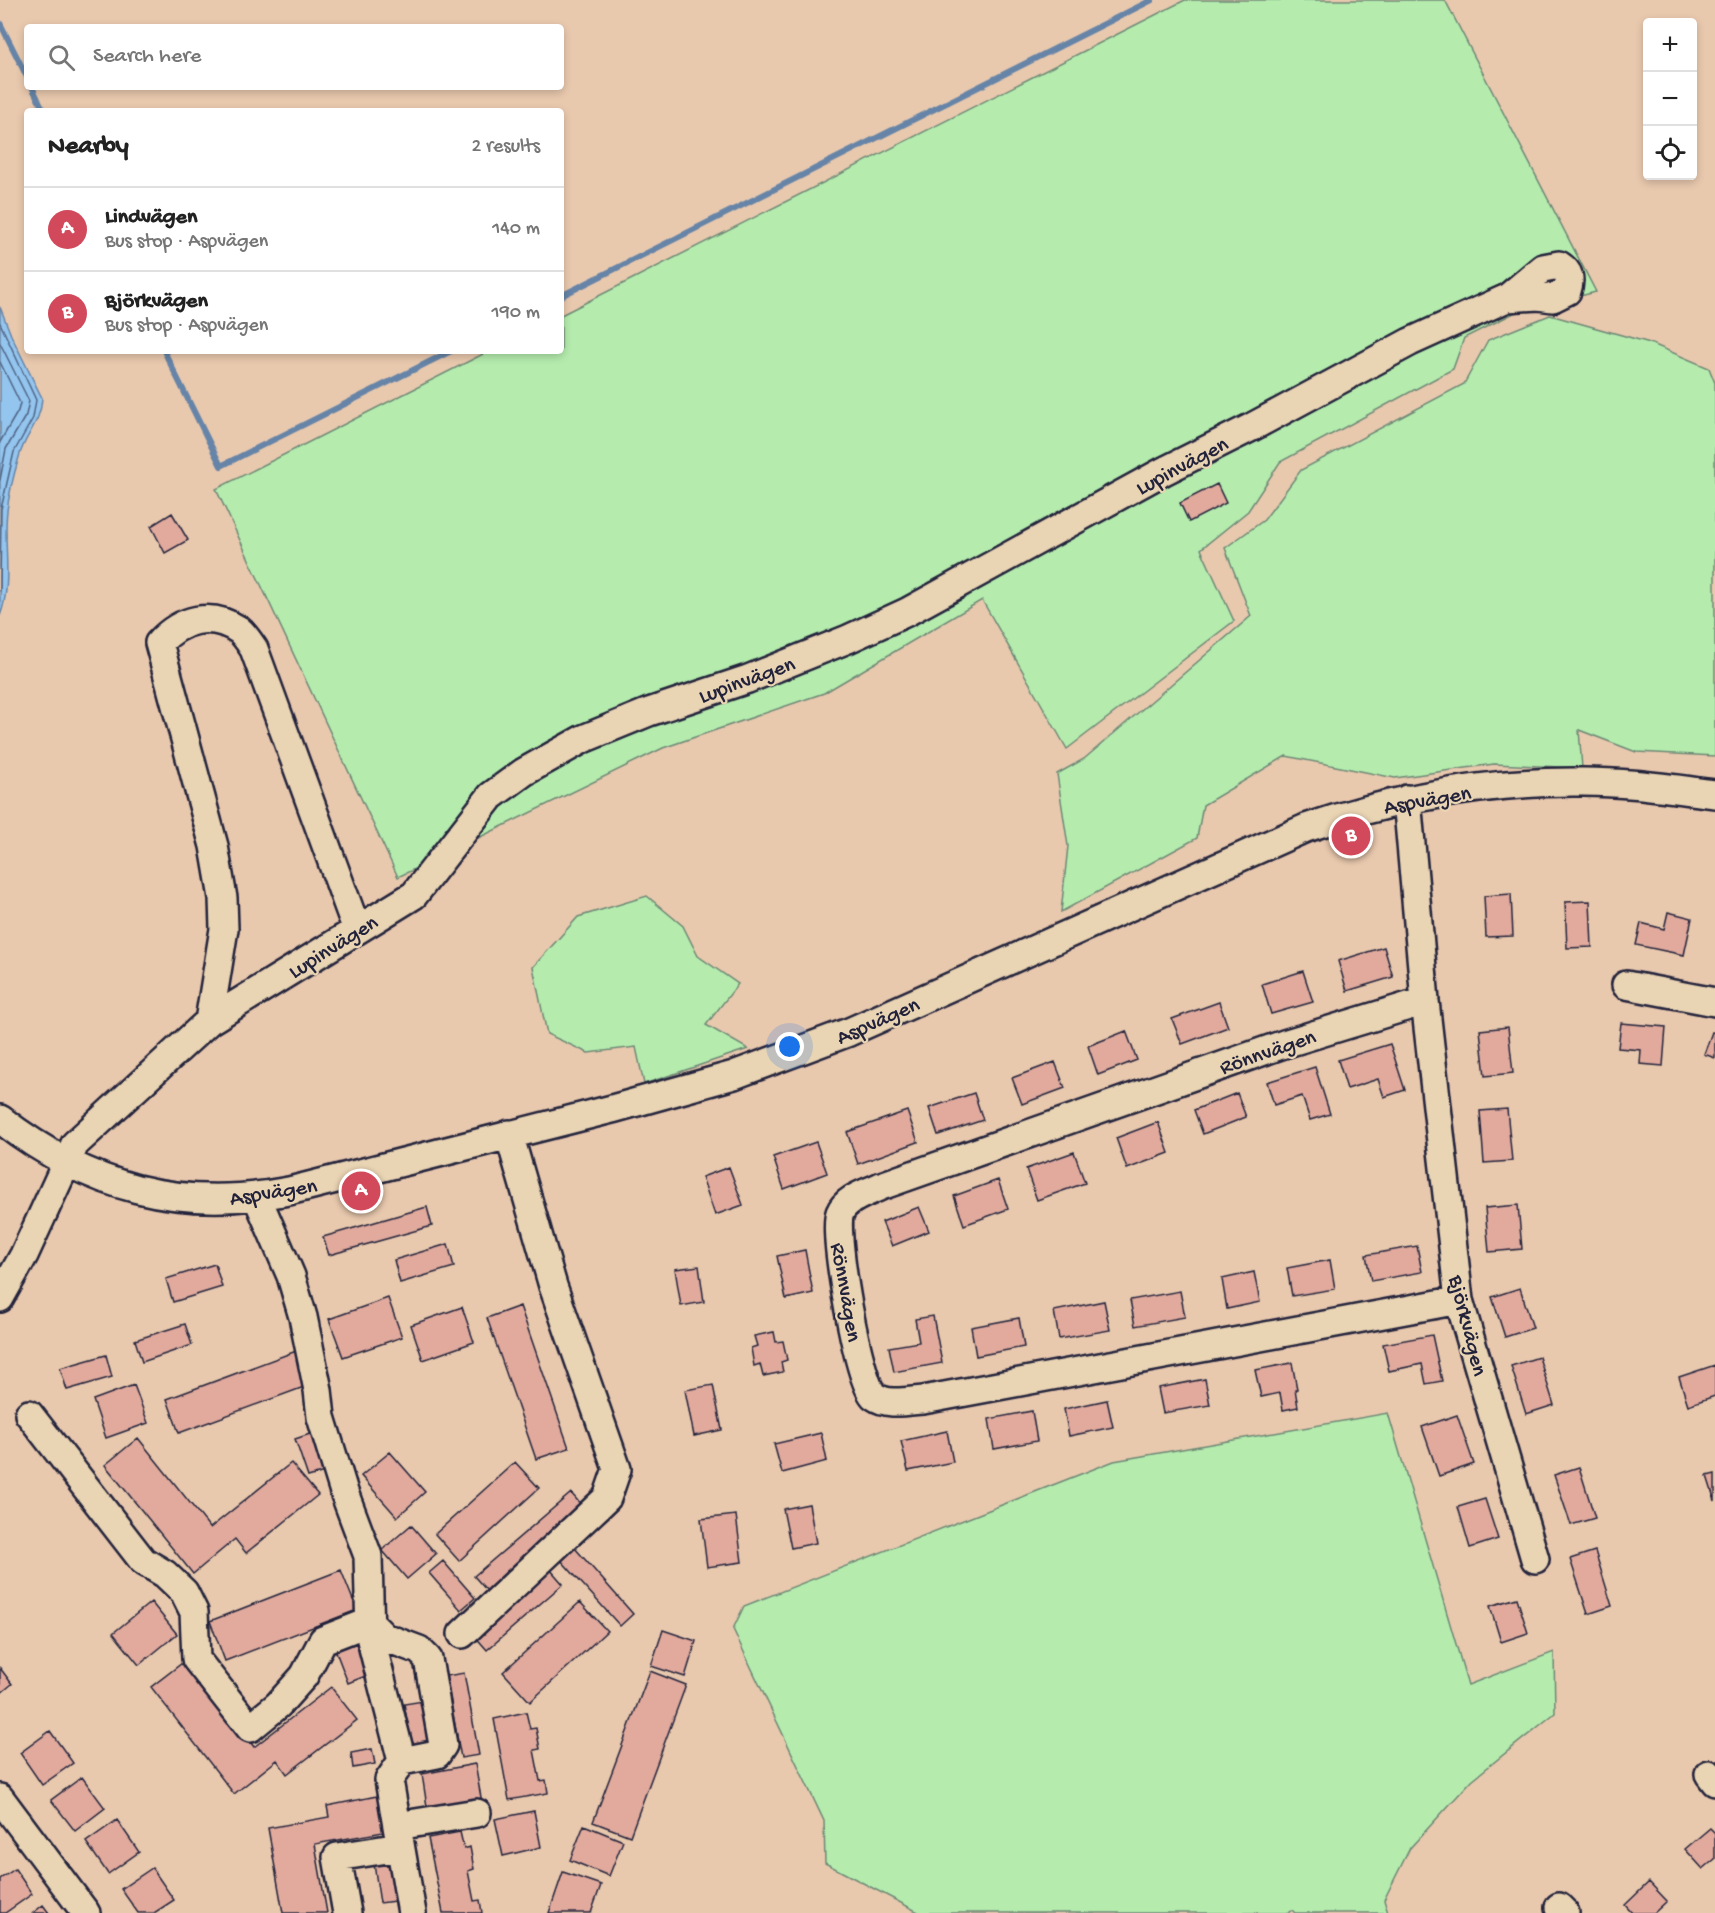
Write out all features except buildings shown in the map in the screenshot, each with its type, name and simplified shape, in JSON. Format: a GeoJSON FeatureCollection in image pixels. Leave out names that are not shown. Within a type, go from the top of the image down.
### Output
{"type":"FeatureCollection","features":[{"type":"Feature","properties":{"kind":"street","name":"Lupinvägen"},"geometry":{"type":"LineString","coordinates":[[66,1164],[75,1144],[209,1021],[414,895],[491,796],[524,772],[574,744],[649,712],[784,665],[907,612],[1164,471],[1252,427],[1410,342],[1508,298]]}},
{"type":"Feature","properties":{"kind":"street"},"geometry":{"type":"LineString","coordinates":[[209,1021],[224,929],[223,898],[214,846],[159,643],[176,627],[196,620],[219,621],[241,631],[254,649],[357,930]]}},
{"type":"Feature","properties":{"kind":"street","name":"Aspvägen"},"geometry":{"type":"LineString","coordinates":[[0,1119],[66,1164],[130,1187],[179,1197],[257,1197],[289,1191],[623,1106],[734,1075],[849,1032],[1306,828],[1357,811],[1407,799],[1468,789],[1527,783],[1641,784],[1715,794]]}},
{"type":"Feature","properties":{"kind":"street","name":"Björkvägen"},"geometry":{"type":"LineString","coordinates":[[1407,799],[1425,1001],[1460,1300],[1535,1558]]}},
{"type":"Feature","properties":{"kind":"street"},"geometry":{"type":"LineString","coordinates":[[1626,985],[1715,1002]]}},
{"type":"Feature","properties":{"kind":"street","name":"Rönnvägen"},"geometry":{"type":"LineString","coordinates":[[1425,1001],[1284,1044],[866,1193],[845,1204],[840,1213],[837,1223],[841,1260],[861,1368],[867,1387],[873,1395],[886,1402],[923,1400],[1460,1300]]}},
{"type":"Feature","properties":{"kind":"street"},"geometry":{"type":"LineString","coordinates":[[462,1634],[607,1498],[617,1469],[553,1286],[509,1134]]}},
{"type":"Feature","properties":{"kind":"street"},"geometry":{"type":"LineString","coordinates":[[0,1298],[24,1255],[66,1164]]}},
{"type":"Feature","properties":{"kind":"street"},"geometry":{"type":"LineString","coordinates":[[257,1197],[291,1276],[303,1317],[318,1390],[321,1417],[344,1492],[368,1556],[370,1636],[402,1761]]}},
{"type":"Feature","properties":{"kind":"street"},"geometry":{"type":"LineString","coordinates":[[29,1414],[143,1561],[165,1574],[184,1592],[194,1612],[196,1659],[250,1728],[278,1705],[304,1676],[323,1640],[369,1622]]}},
{"type":"Feature","properties":{"kind":"street"},"geometry":{"type":"LineString","coordinates":[[369,1622],[384,1637],[419,1650],[428,1659],[443,1745],[437,1754],[402,1761],[389,1780],[412,1913]]}},
{"type":"Feature","properties":{"kind":"street"},"geometry":{"type":"LineString","coordinates":[[0,1798],[86,1913]]}},
{"type":"Feature","properties":{"kind":"street"},"geometry":{"type":"LineString","coordinates":[[346,1913],[337,1857],[477,1813]]}},
{"type":"Feature","properties":{"kind":"green space"},"geometry":{"type":"Polygon","coordinates":[[[1185,0],[1445,0],[1596,292],[1516,312],[1464,338],[1453,369],[1280,462],[1248,511],[1201,549],[1234,621],[1067,749],[982,600],[824,693],[663,748],[398,877],[216,489],[483,354],[564,354],[564,313],[1185,0]]]}},
{"type":"Feature","properties":{"kind":"green space"},"geometry":{"type":"Polygon","coordinates":[[[1550,315],[1650,343],[1709,368],[1715,383],[1715,756],[1636,752],[1579,730],[1582,768],[1494,764],[1395,778],[1286,756],[1203,805],[1197,838],[1061,912],[1068,846],[1057,774],[1084,759],[1251,616],[1225,548],[1264,520],[1301,470],[1464,384],[1488,340],[1550,315]]]}},
{"type":"Feature","properties":{"kind":"green space"},"geometry":{"type":"Polygon","coordinates":[[[647,896],[683,926],[698,956],[738,984],[706,1025],[748,1049],[644,1084],[636,1047],[588,1053],[547,1034],[533,967],[578,917],[647,896]]]}},
{"type":"Feature","properties":{"kind":"green space"},"geometry":{"type":"Polygon","coordinates":[[[1388,1413],[1468,1685],[1554,1652],[1555,1713],[1472,1780],[1410,1848],[1384,1900],[1388,1913],[1295,1913],[1292,1910],[1287,1913],[920,1913],[825,1863],[824,1821],[733,1629],[744,1606],[1114,1461],[1388,1413]]]}},
{"type":"Feature","properties":{"kind":"water"},"geometry":{"type":"Polygon","coordinates":[[[0,307],[42,398],[39,415],[22,449],[9,497],[6,524],[7,577],[0,616],[0,307]]]}},
{"type":"Feature","properties":{"kind":"waterway"},"geometry":{"type":"LineString","coordinates":[[564,294],[1152,0]]}},
{"type":"Feature","properties":{"kind":"waterway"},"geometry":{"type":"LineString","coordinates":[[0,23],[24,71]]}},
{"type":"Feature","properties":{"kind":"waterway"},"geometry":{"type":"LineString","coordinates":[[34,90],[42,108]]}},
{"type":"Feature","properties":{"kind":"waterway"},"geometry":{"type":"LineString","coordinates":[[165,354],[221,466],[445,354]]}},
{"type":"Feature","properties":{"kind":"place","name":"Björkvägen"},"geometry":{"type":"Point","coordinates":[1351,836]}},
{"type":"Feature","properties":{"kind":"place","name":"Lindvägen"},"geometry":{"type":"Point","coordinates":[361,1191]}}]}
